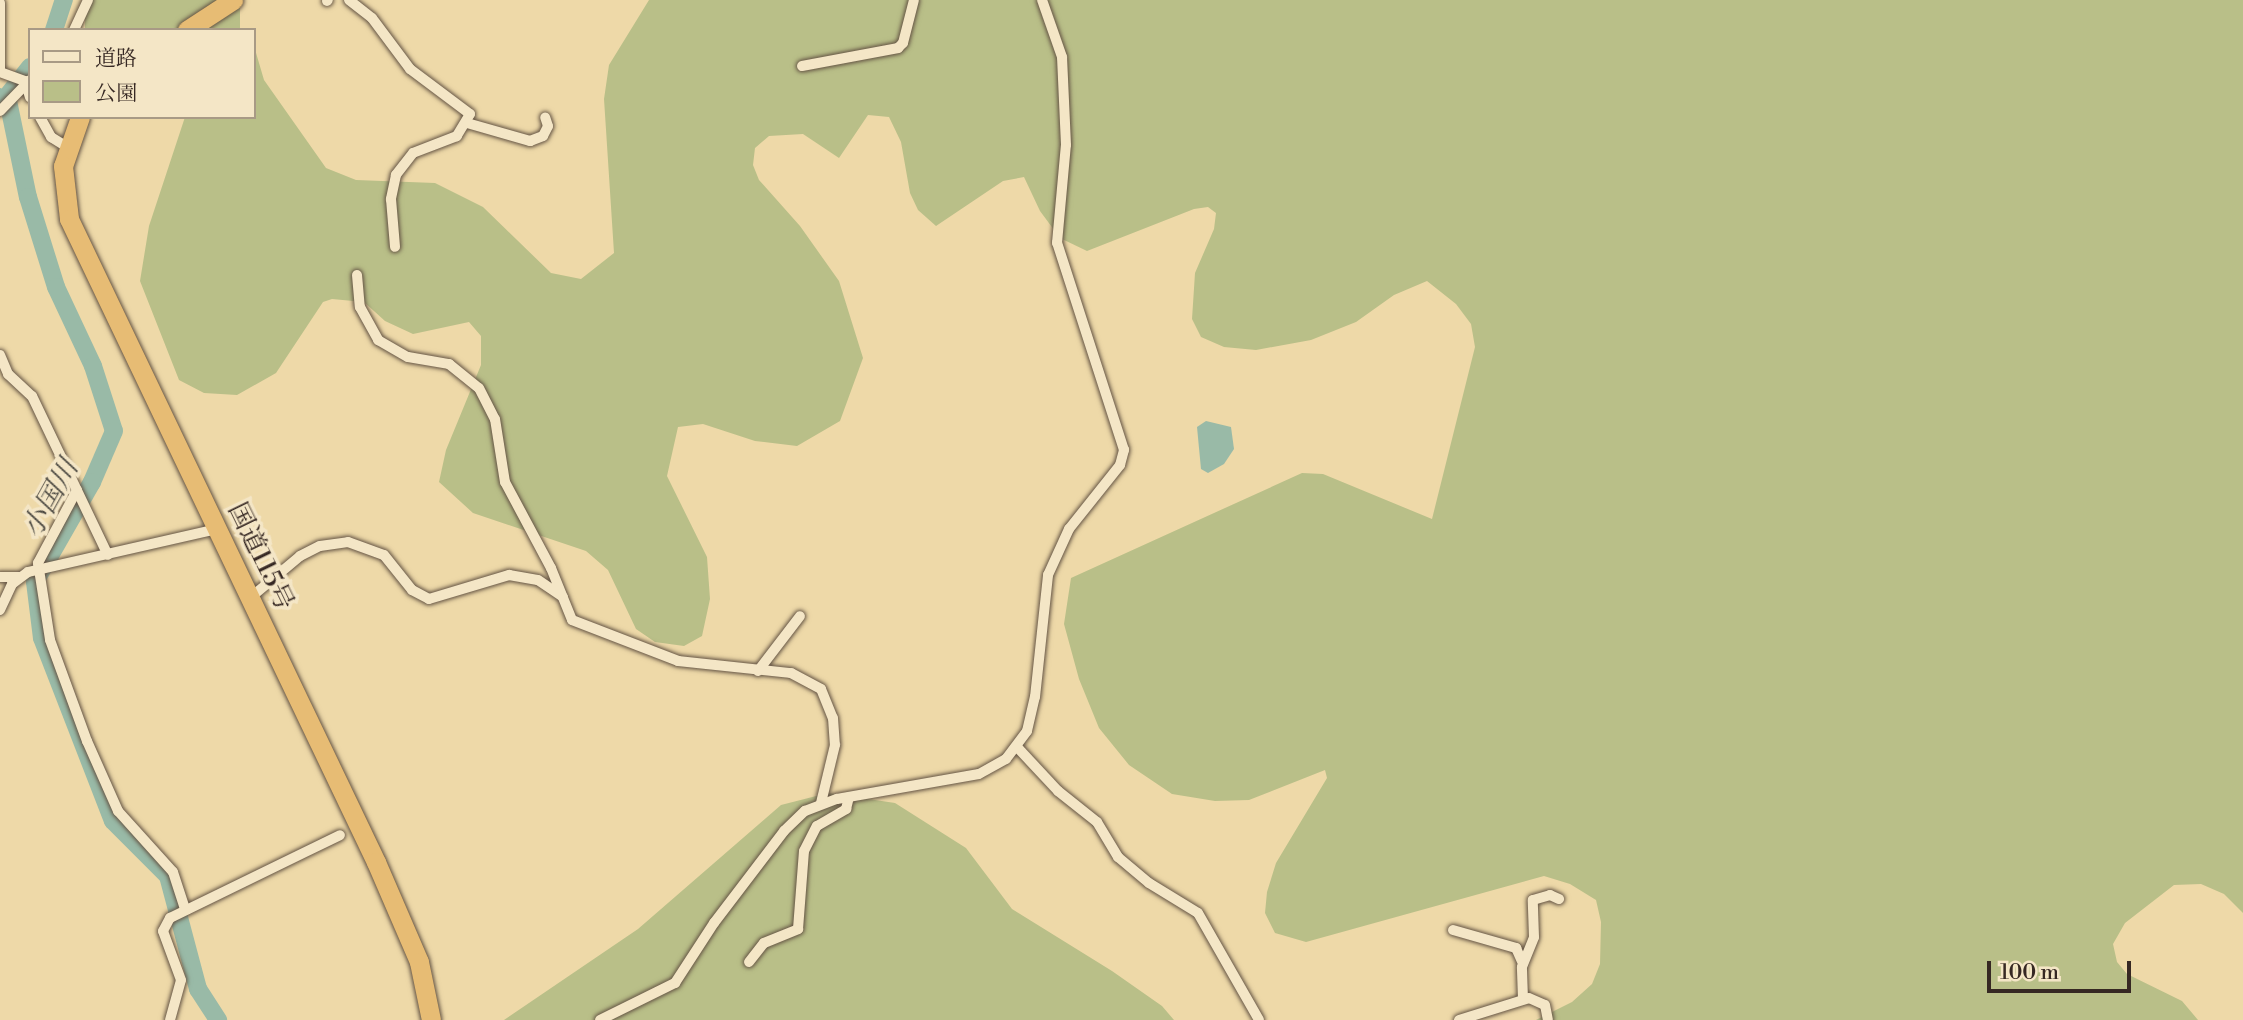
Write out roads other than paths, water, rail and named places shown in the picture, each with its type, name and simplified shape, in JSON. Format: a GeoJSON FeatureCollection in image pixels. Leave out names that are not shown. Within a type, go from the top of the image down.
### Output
{"type":"FeatureCollection","features":[{"type":"Feature","properties":{"kind":"highway"},"geometry":{"type":"LineString","coordinates":[[190,28],[233,0]]}},
{"type":"Feature","properties":{"kind":"highway","name":"国道115号"},"geometry":{"type":"LineString","coordinates":[[79,119],[67,147],[62,186],[69,219],[397,909],[419,962],[431,1020]]}},
{"type":"Feature","properties":{"kind":"street"},"geometry":{"type":"LineString","coordinates":[[75,28],[88,0]]}},
{"type":"Feature","properties":{"kind":"street"},"geometry":{"type":"LineString","coordinates":[[349,0],[372,18],[410,69],[469,109],[467,123],[448,141],[413,153],[396,175],[391,199],[395,247]]}},
{"type":"Feature","properties":{"kind":"street"},"geometry":{"type":"LineString","coordinates":[[802,65],[898,48],[903,43],[914,0]]}},
{"type":"Feature","properties":{"kind":"street"},"geometry":{"type":"LineString","coordinates":[[600,1020],[675,983],[784,831],[821,803],[979,774],[1000,764],[1017,747],[1033,708],[1048,575],[1069,529],[1120,466],[1124,450],[1057,243],[1066,145],[1062,57],[1042,0]]}},
{"type":"Feature","properties":{"kind":"street"},"geometry":{"type":"LineString","coordinates":[[0,3],[0,72],[27,82],[0,111]]}},
{"type":"Feature","properties":{"kind":"street"},"geometry":{"type":"LineString","coordinates":[[467,123],[530,142],[543,136],[548,126],[545,117]]}},
{"type":"Feature","properties":{"kind":"street"},"geometry":{"type":"LineString","coordinates":[[41,119],[51,137],[67,147]]}},
{"type":"Feature","properties":{"kind":"street"},"geometry":{"type":"LineString","coordinates":[[357,275],[360,307],[377,340],[408,357],[449,365],[479,388],[495,419],[505,482],[563,597],[568,615],[580,626],[695,666],[758,671],[806,679],[821,689],[828,703],[835,745],[821,803]]}},
{"type":"Feature","properties":{"kind":"street"},"geometry":{"type":"LineString","coordinates":[[0,355],[8,373],[32,396],[108,555]]}},
{"type":"Feature","properties":{"kind":"street"},"geometry":{"type":"LineString","coordinates":[[77,489],[39,558],[38,570],[50,640],[93,756],[122,818],[173,872],[185,908]]}},
{"type":"Feature","properties":{"kind":"street"},"geometry":{"type":"LineString","coordinates":[[0,577],[20,577],[38,570],[217,529]]}},
{"type":"Feature","properties":{"kind":"street"},"geometry":{"type":"LineString","coordinates":[[250,598],[300,556],[320,546],[348,542],[384,555],[412,590],[429,599],[509,575],[538,580],[563,597]]}},
{"type":"Feature","properties":{"kind":"street"},"geometry":{"type":"LineString","coordinates":[[0,610],[20,577]]}},
{"type":"Feature","properties":{"kind":"street"},"geometry":{"type":"LineString","coordinates":[[758,671],[800,616]]}},
{"type":"Feature","properties":{"kind":"street"},"geometry":{"type":"LineString","coordinates":[[1017,747],[1058,790],[1097,822],[1118,857],[1149,883],[1198,913],[1259,1020]]}},
{"type":"Feature","properties":{"kind":"street"},"geometry":{"type":"LineString","coordinates":[[749,962],[764,943],[798,929],[799,880],[806,846],[819,823],[846,809],[849,797]]}},
{"type":"Feature","properties":{"kind":"street"},"geometry":{"type":"LineString","coordinates":[[170,1020],[181,980],[163,931],[170,918],[185,908],[340,835]]}},
{"type":"Feature","properties":{"kind":"street"},"geometry":{"type":"LineString","coordinates":[[1523,999],[1523,964],[1534,942],[1534,900],[1550,895],[1559,899]]}},
{"type":"Feature","properties":{"kind":"street"},"geometry":{"type":"LineString","coordinates":[[1453,930],[1514,947],[1523,964]]}},
{"type":"Feature","properties":{"kind":"street"},"geometry":{"type":"LineString","coordinates":[[1459,1020],[1523,999],[1545,1005],[1548,1020]]}},
{"type":"Feature","properties":{"kind":"waterway","name":"小国川"},"geometry":{"type":"LineString","coordinates":[[55,28],[64,0]]}},
{"type":"Feature","properties":{"kind":"waterway","name":"小国川"},"geometry":{"type":"LineString","coordinates":[[28,70],[7,96],[28,197],[56,287],[93,366],[114,431],[92,482],[35,582],[42,638],[113,821],[168,876],[198,989],[218,1020]]}},
{"type":"Feature","properties":{"kind":"waterway"},"geometry":{"type":"LineString","coordinates":[[0,89],[7,96]]}}]}
